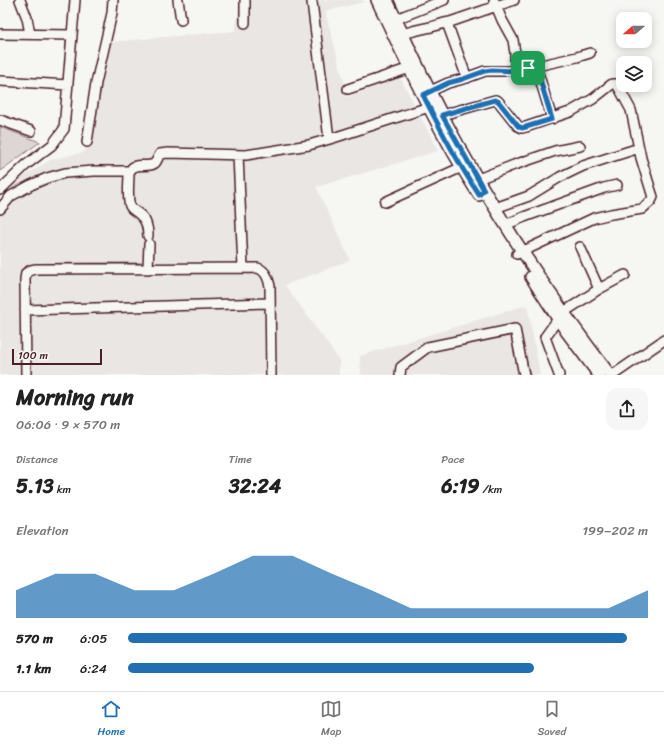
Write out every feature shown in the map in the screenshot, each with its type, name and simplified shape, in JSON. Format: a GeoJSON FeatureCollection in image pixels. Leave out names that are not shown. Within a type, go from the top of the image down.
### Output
{"type":"FeatureCollection","features":[{"type":"Feature","properties":{"kind":"main road"},"geometry":{"type":"LineString","coordinates":[[377,0],[402,34],[427,93],[429,107],[462,167],[495,208],[520,253]]}},
{"type":"Feature","properties":{"kind":"main road"},"geometry":{"type":"LineString","coordinates":[[387,0],[392,20],[410,68],[442,115],[478,179],[481,192],[599,375]]}},
{"type":"Feature","properties":{"kind":"main road"},"geometry":{"type":"LineString","coordinates":[[561,317],[612,375]]}},
{"type":"Feature","properties":{"kind":"street"},"geometry":{"type":"LineString","coordinates":[[20,0],[27,18],[30,34]]}},
{"type":"Feature","properties":{"kind":"street"},"geometry":{"type":"LineString","coordinates":[[0,190],[26,165],[52,145],[64,129],[75,0]]}},
{"type":"Feature","properties":{"kind":"street"},"geometry":{"type":"LineString","coordinates":[[87,142],[96,83],[113,0]]}},
{"type":"Feature","properties":{"kind":"street"},"geometry":{"type":"LineString","coordinates":[[178,0],[181,20]]}},
{"type":"Feature","properties":{"kind":"street"},"geometry":{"type":"LineString","coordinates":[[245,0],[245,23]]}},
{"type":"Feature","properties":{"kind":"street"},"geometry":{"type":"LineString","coordinates":[[392,20],[444,0]]}},
{"type":"Feature","properties":{"kind":"street"},"geometry":{"type":"LineString","coordinates":[[402,34],[463,18],[495,3],[514,0]]}},
{"type":"Feature","properties":{"kind":"street"},"geometry":{"type":"LineString","coordinates":[[312,2],[329,139]]}},
{"type":"Feature","properties":{"kind":"street"},"geometry":{"type":"LineString","coordinates":[[495,3],[513,40],[515,71]]}},
{"type":"Feature","properties":{"kind":"street"},"geometry":{"type":"LineString","coordinates":[[447,23],[467,78]]}},
{"type":"Feature","properties":{"kind":"street"},"geometry":{"type":"LineString","coordinates":[[0,34],[72,35]]}},
{"type":"Feature","properties":{"kind":"street"},"geometry":{"type":"LineString","coordinates":[[427,93],[448,83],[485,71],[518,71],[590,53]]}},
{"type":"Feature","properties":{"kind":"street"},"geometry":{"type":"LineString","coordinates":[[536,66],[552,119]]}},
{"type":"Feature","properties":{"kind":"street"},"geometry":{"type":"LineString","coordinates":[[348,89],[410,68]]}},
{"type":"Feature","properties":{"kind":"street"},"geometry":{"type":"LineString","coordinates":[[0,81],[68,85]]}},
{"type":"Feature","properties":{"kind":"street"},"geometry":{"type":"LineString","coordinates":[[442,115],[495,100],[498,101],[518,126],[522,128],[570,112],[593,99],[612,84],[616,84],[618,86],[629,106],[641,158],[653,198],[642,209],[594,218],[520,253]]}},
{"type":"Feature","properties":{"kind":"street"},"geometry":{"type":"LineString","coordinates":[[148,269],[149,240],[144,219],[132,209],[130,204],[130,171],[133,167],[154,163],[160,154],[164,153],[246,156],[309,145],[429,107]]}},
{"type":"Feature","properties":{"kind":"street"},"geometry":{"type":"LineString","coordinates":[[0,120],[31,131]]}},
{"type":"Feature","properties":{"kind":"street"},"geometry":{"type":"LineString","coordinates":[[478,179],[555,151],[580,146]]}},
{"type":"Feature","properties":{"kind":"street"},"geometry":{"type":"LineString","coordinates":[[495,208],[529,196],[560,177],[583,166],[639,148]]}},
{"type":"Feature","properties":{"kind":"street"},"geometry":{"type":"LineString","coordinates":[[238,155],[243,268]]}},
{"type":"Feature","properties":{"kind":"street"},"geometry":{"type":"LineString","coordinates":[[385,202],[462,167]]}},
{"type":"Feature","properties":{"kind":"street"},"geometry":{"type":"LineString","coordinates":[[0,209],[11,196],[47,178],[65,173],[130,171]]}},
{"type":"Feature","properties":{"kind":"street"},"geometry":{"type":"LineString","coordinates":[[505,225],[604,188],[617,185]]}},
{"type":"Feature","properties":{"kind":"street"},"geometry":{"type":"LineString","coordinates":[[580,247],[598,289]]}},
{"type":"Feature","properties":{"kind":"street"},"geometry":{"type":"LineString","coordinates":[[26,375],[25,279],[26,273],[31,270],[258,268],[265,272],[270,286],[271,375]]}},
{"type":"Feature","properties":{"kind":"street"},"geometry":{"type":"LineString","coordinates":[[559,375],[545,337],[561,317],[598,289],[625,275]]}},
{"type":"Feature","properties":{"kind":"street"},"geometry":{"type":"LineString","coordinates":[[25,310],[270,303]]}},
{"type":"Feature","properties":{"kind":"street"},"geometry":{"type":"LineString","coordinates":[[400,375],[401,367],[428,347],[515,329],[524,375]]}},
{"type":"Feature","properties":{"kind":"street"},"geometry":{"type":"LineString","coordinates":[[612,375],[664,340]]}},
{"type":"Feature","properties":{"kind":"shaded area"},"geometry":{"type":"Polygon","coordinates":[[[240,0],[363,0],[364,2],[325,11],[348,97],[400,77],[438,151],[316,187],[350,260],[285,285],[339,360],[339,375],[0,375],[0,202],[17,180],[51,160],[84,152],[90,144],[109,42],[235,31],[240,0]]]}},
{"type":"Feature","properties":{"kind":"shaded area"},"geometry":{"type":"Polygon","coordinates":[[[0,127],[40,142],[0,171],[0,127]]]}},
{"type":"Feature","properties":{"kind":"shaded area"},"geometry":{"type":"Polygon","coordinates":[[[527,305],[540,375],[361,375],[360,356],[527,305]]]}},
{"type":"Feature","properties":{"kind":"route"},"geometry":{"type":"LineString","coordinates":[[536,66],[552,119],[522,128],[515,124],[498,101],[495,100],[442,115],[484,190],[479,195],[423,95],[448,83],[485,71],[518,71],[528,68],[536,66]]}}]}
